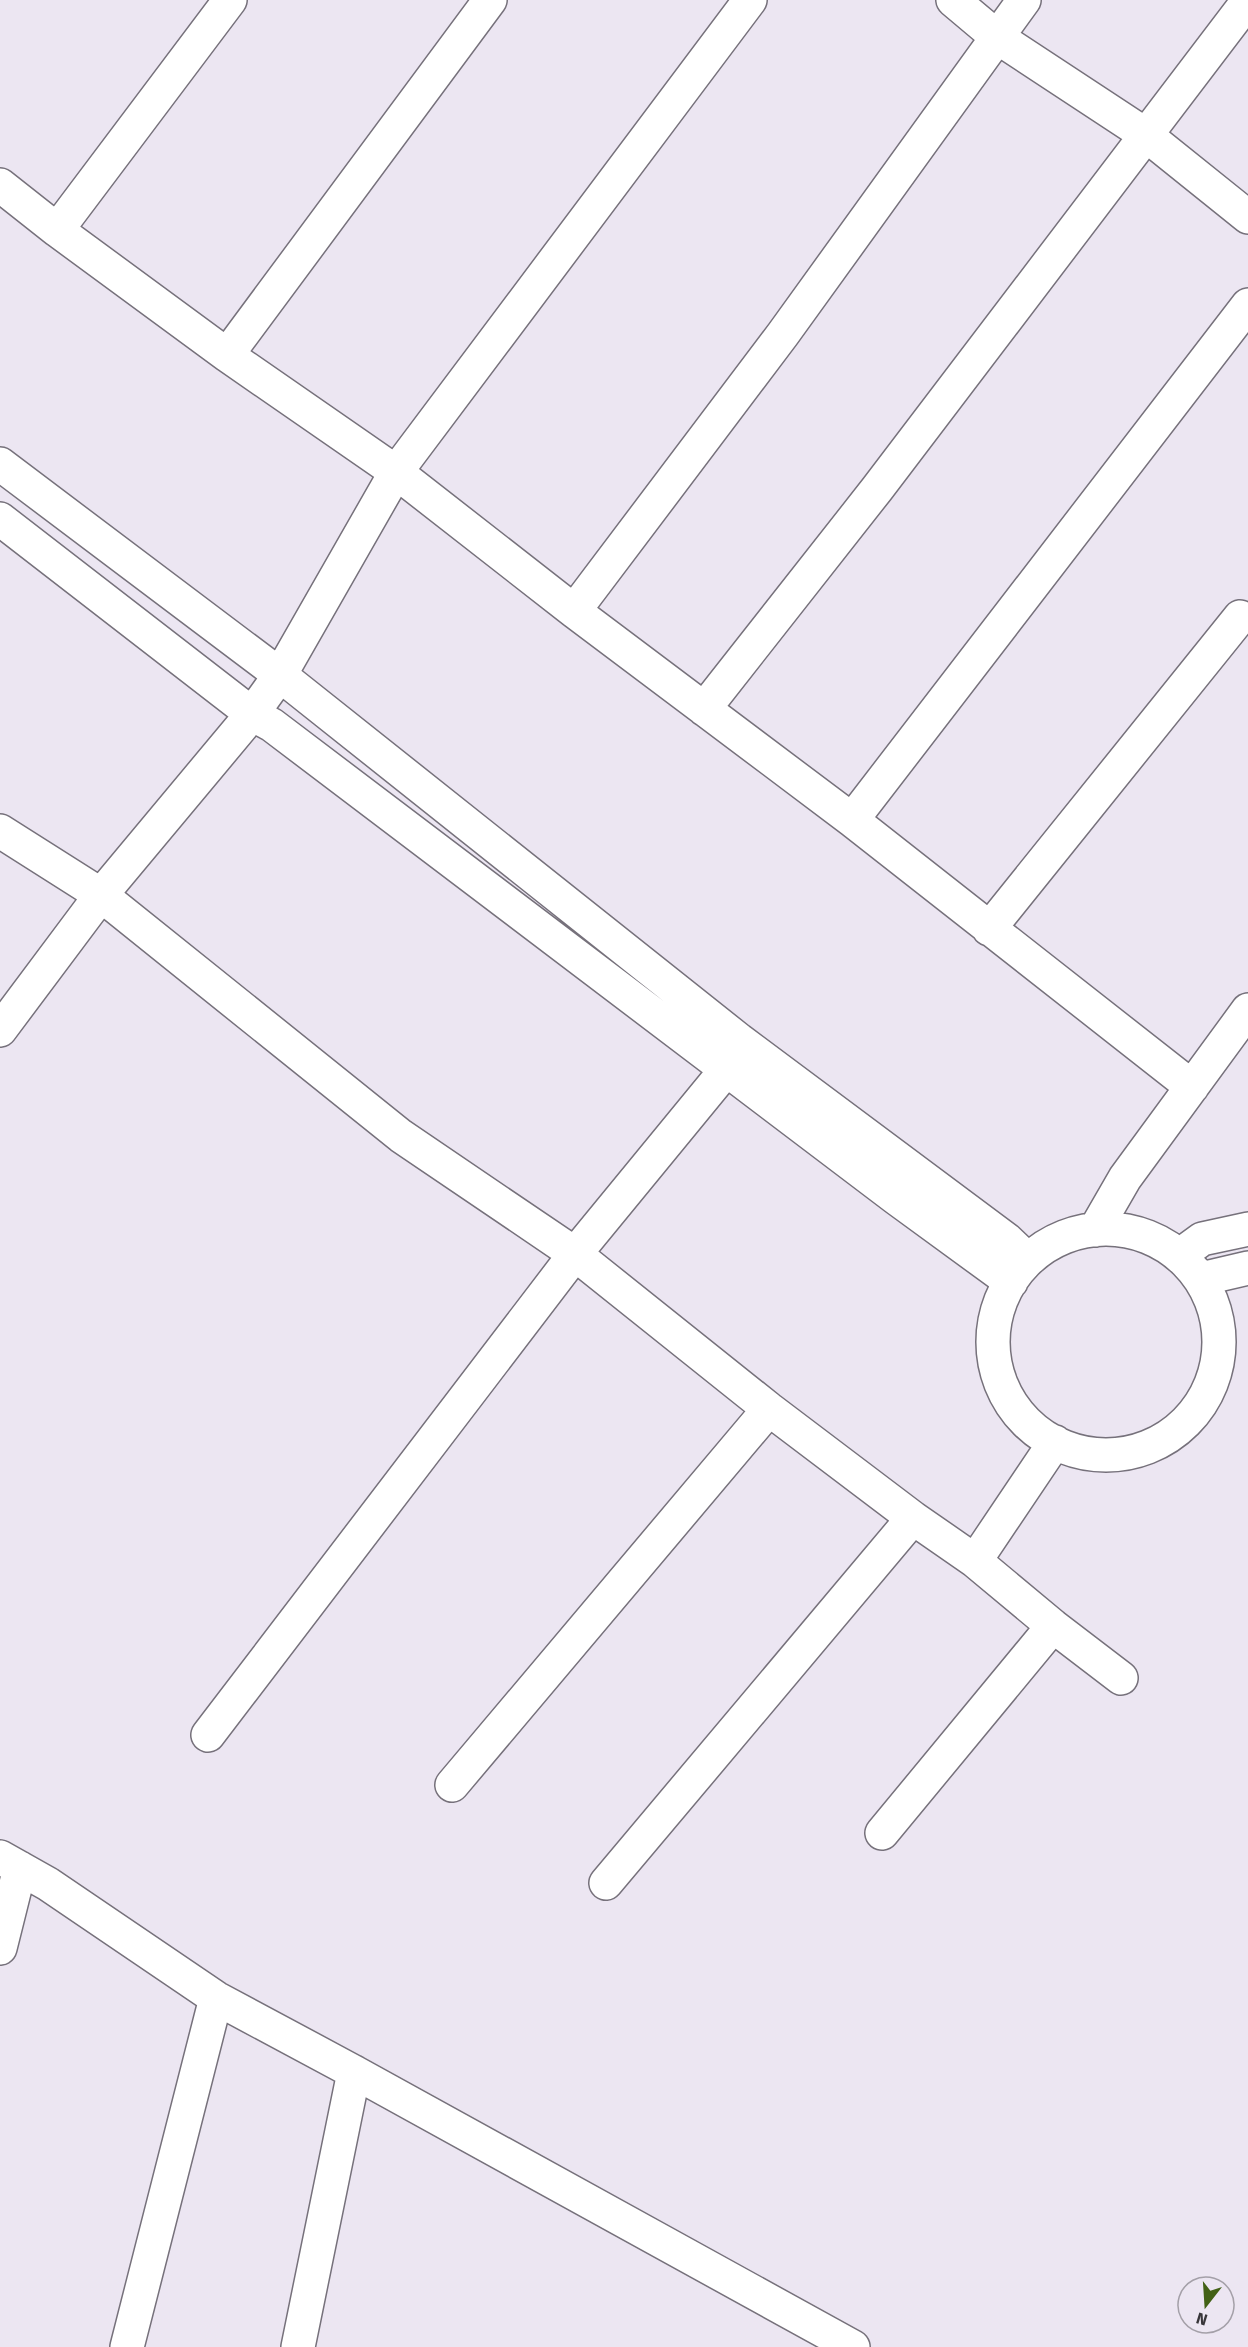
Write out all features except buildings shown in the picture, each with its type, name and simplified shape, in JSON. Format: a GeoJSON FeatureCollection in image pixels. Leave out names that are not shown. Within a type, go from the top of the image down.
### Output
{"type":"FeatureCollection","features":[{"type":"Feature","properties":{"kind":"street"},"geometry":{"type":"LineString","coordinates":[[57,230],[230,0]]}},
{"type":"Feature","properties":{"kind":"street"},"geometry":{"type":"LineString","coordinates":[[227,355],[490,0]]}},
{"type":"Feature","properties":{"kind":"street"},"geometry":{"type":"LineString","coordinates":[[0,1030],[101,896],[252,714],[280,675],[396,472],[750,0]]}},
{"type":"Feature","properties":{"kind":"street"},"geometry":{"type":"LineString","coordinates":[[952,0],[997,37],[1146,135],[1248,218]]}},
{"type":"Feature","properties":{"kind":"street"},"geometry":{"type":"LineString","coordinates":[[574,611],[783,334],[1024,0]]}},
{"type":"Feature","properties":{"kind":"street"},"geometry":{"type":"LineString","coordinates":[[704,709],[877,489],[1248,1]]}},
{"type":"Feature","properties":{"kind":"street"},"geometry":{"type":"LineString","coordinates":[[0,185],[57,230],[227,355],[396,472],[574,611],[852,820],[1192,1087]]}},
{"type":"Feature","properties":{"kind":"street"},"geometry":{"type":"LineString","coordinates":[[852,820],[1248,305]]}},
{"type":"Feature","properties":{"kind":"street"},"geometry":{"type":"LineString","coordinates":[[0,464],[280,675],[739,1040],[1007,1240],[1020,1271]]}},
{"type":"Feature","properties":{"kind":"street"},"geometry":{"type":"LineString","coordinates":[[0,519],[252,714],[272,725],[726,1070],[1020,1271]]}},
{"type":"Feature","properties":{"kind":"street"},"geometry":{"type":"LineString","coordinates":[[989,929],[1240,617]]}},
{"type":"Feature","properties":{"kind":"street"},"geometry":{"type":"LineString","coordinates":[[0,831],[101,896],[401,1136],[575,1254],[769,1409],[913,1518],[975,1561],[1053,1626],[1121,1678]]}},
{"type":"Feature","properties":{"kind":"street"},"geometry":{"type":"LineString","coordinates":[[1095,1230],[1125,1178],[1248,1010]]}},
{"type":"Feature","properties":{"kind":"street"},"geometry":{"type":"LineString","coordinates":[[208,1735],[575,1254],[726,1070]]}},
{"type":"Feature","properties":{"kind":"street"},"geometry":{"type":"LineString","coordinates":[[1109,1229],[1134,1232],[1158,1241],[1180,1255],[1201,1279],[1218,1320],[1221,1345],[1208,1394],[1194,1414],[1175,1432],[1154,1445],[1129,1453],[1104,1455],[1078,1451],[1055,1442],[1034,1428],[1016,1410],[1003,1388],[995,1364],[993,1339],[996,1313],[1005,1290],[1020,1271],[1038,1251],[1060,1239],[1084,1231],[1109,1229]]}},
{"type":"Feature","properties":{"kind":"street"},"geometry":{"type":"LineString","coordinates":[[1180,1255],[1202,1239],[1248,1229]]}},
{"type":"Feature","properties":{"kind":"street"},"geometry":{"type":"LineString","coordinates":[[1201,1279],[1248,1268]]}},
{"type":"Feature","properties":{"kind":"street"},"geometry":{"type":"LineString","coordinates":[[452,1785],[769,1409]]}},
{"type":"Feature","properties":{"kind":"street"},"geometry":{"type":"LineString","coordinates":[[975,1561],[1055,1442]]}},
{"type":"Feature","properties":{"kind":"street"},"geometry":{"type":"LineString","coordinates":[[606,1883],[913,1518]]}},
{"type":"Feature","properties":{"kind":"street"},"geometry":{"type":"LineString","coordinates":[[882,1833],[1053,1626]]}},
{"type":"Feature","properties":{"kind":"street"},"geometry":{"type":"LineString","coordinates":[[0,1948],[10,1863],[48,1884],[216,1998],[853,2347]]}},
{"type":"Feature","properties":{"kind":"street"},"geometry":{"type":"LineString","coordinates":[[127,2347],[216,1998]]}},
{"type":"Feature","properties":{"kind":"street"},"geometry":{"type":"LineString","coordinates":[[298,2347],[354,2072]]}}]}
